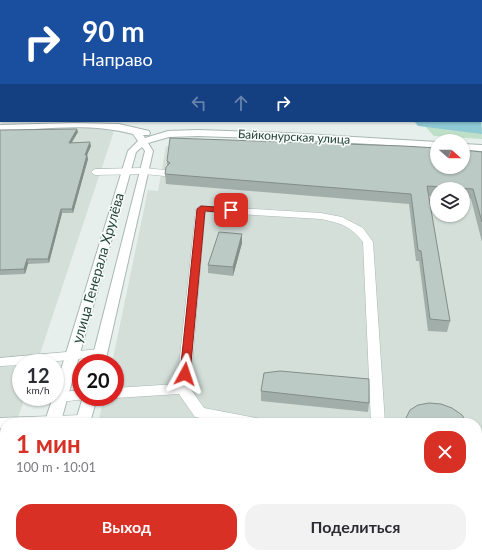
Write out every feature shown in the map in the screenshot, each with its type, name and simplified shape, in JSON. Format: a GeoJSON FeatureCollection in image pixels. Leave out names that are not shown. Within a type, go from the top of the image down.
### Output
{"type":"FeatureCollection","features":[{"type":"Feature","properties":{"kind":"street"},"geometry":{"type":"LineString","coordinates":[[0,128],[84,126],[120,128],[144,138],[168,134]]}},
{"type":"Feature","properties":{"kind":"street","name":"Байконурская улица"},"geometry":{"type":"LineString","coordinates":[[144,138],[168,134],[287,136],[430,145]]}},
{"type":"Feature","properties":{"kind":"street","name":"улица Генерала Хрулёва"},"geometry":{"type":"LineString","coordinates":[[72,354],[132,151],[144,138],[149,151],[100,354]]}},
{"type":"Feature","properties":{"kind":"street"},"geometry":{"type":"LineString","coordinates":[[470,147],[482,148]]}},
{"type":"Feature","properties":{"kind":"street","name":"улица Генерала Хрулёва"},"geometry":{"type":"LineString","coordinates":[[64,383],[72,355]]}},
{"type":"Feature","properties":{"kind":"street","name":"улица Генерала Хрулёва"},"geometry":{"type":"LineString","coordinates":[[54,418],[57,406]]}},
{"type":"Feature","properties":{"kind":"street"},"geometry":{"type":"LineString","coordinates":[[85,418],[88,406]]}},
{"type":"Feature","properties":{"kind":"lane"},"geometry":{"type":"LineString","coordinates":[[95,172],[165,173]]}},
{"type":"Feature","properties":{"kind":"lane"},"geometry":{"type":"LineString","coordinates":[[228,418],[200,413],[184,389],[201,209],[321,216],[342,220],[359,230],[368,242],[378,418]]}},
{"type":"Feature","properties":{"kind":"lane"},"geometry":{"type":"LineString","coordinates":[[0,362],[72,355]]}},
{"type":"Feature","properties":{"kind":"lane"},"geometry":{"type":"LineString","coordinates":[[124,392],[184,389]]}},
{"type":"Feature","properties":{"kind":"shaded area"},"geometry":{"type":"Polygon","coordinates":[[[92,128],[114,131],[40,354],[12,354],[12,406],[22,406],[18,418],[0,418],[0,131],[92,128]]]}},
{"type":"Feature","properties":{"kind":"shaded area"},"geometry":{"type":"Polygon","coordinates":[[[166,146],[401,154],[430,164],[430,174],[470,174],[470,164],[482,160],[482,418],[99,418],[102,406],[124,406],[124,354],[114,354],[148,190],[158,191],[166,146]]]}},
{"type":"Feature","properties":{"kind":"green space"},"geometry":{"type":"Polygon","coordinates":[[[410,122],[481,122],[482,139],[470,138],[470,134],[432,134],[422,123],[410,122]]]}},
{"type":"Feature","properties":{"kind":"building"},"geometry":{"type":"Polygon","coordinates":[[[77,129],[69,143],[90,142],[85,155],[87,155],[72,209],[61,209],[48,259],[27,259],[24,269],[0,270],[0,130],[77,129]]]}},
{"type":"Feature","properties":{"kind":"building"},"geometry":{"type":"Polygon","coordinates":[[[170,138],[430,148],[430,174],[470,174],[470,151],[482,152],[482,222],[473,189],[470,189],[470,182],[430,182],[430,186],[427,186],[430,204],[430,222],[433,222],[450,321],[430,319],[421,251],[418,250],[411,194],[165,174],[166,167],[170,163],[167,161],[170,138]]]}},
{"type":"Feature","properties":{"kind":"building"},"geometry":{"type":"Polygon","coordinates":[[[219,232],[242,234],[233,267],[208,265],[219,232]]]}},
{"type":"Feature","properties":{"kind":"building"},"geometry":{"type":"Polygon","coordinates":[[[280,371],[369,379],[369,403],[261,391],[264,373],[280,371]]]}},
{"type":"Feature","properties":{"kind":"building"},"geometry":{"type":"Polygon","coordinates":[[[429,403],[441,404],[452,408],[464,418],[406,418],[410,410],[418,405],[429,403]]]}},
{"type":"Feature","properties":{"kind":"waterway"},"geometry":{"type":"LineString","coordinates":[[438,122],[482,126]]}},
{"type":"Feature","properties":{"kind":"route"},"geometry":{"type":"LineString","coordinates":[[185,374],[201,209],[231,210]]}}]}
